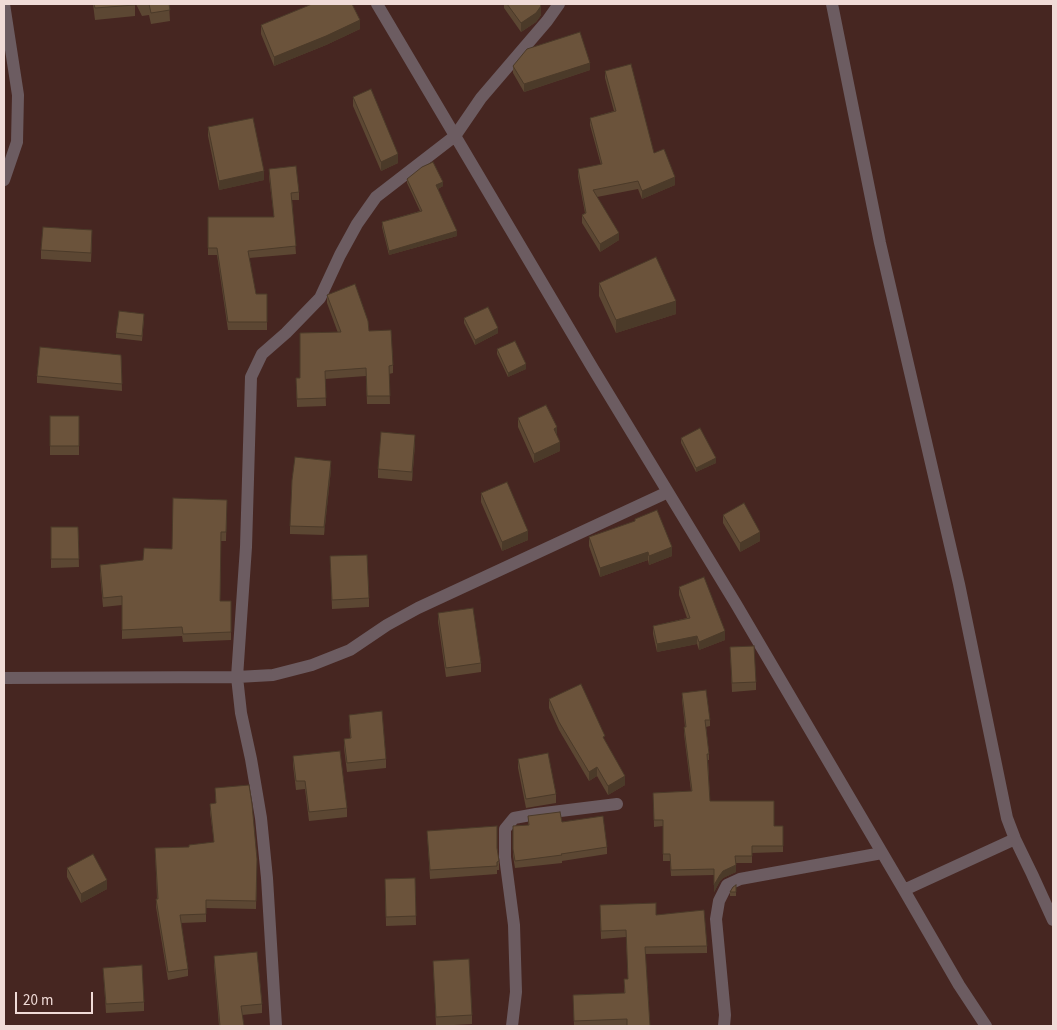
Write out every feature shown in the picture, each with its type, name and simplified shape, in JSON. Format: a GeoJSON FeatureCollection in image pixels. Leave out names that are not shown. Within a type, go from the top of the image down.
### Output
{"type":"FeatureCollection","features":[{"type":"Feature","properties":{"kind":"street"},"geometry":{"type":"LineString","coordinates":[[4,4],[18,95],[17,142],[4,180]]}},
{"type":"Feature","properties":{"kind":"street"},"geometry":{"type":"LineString","coordinates":[[377,4],[586,358],[736,604],[958,985],[986,1026]]}},
{"type":"Feature","properties":{"kind":"street"},"geometry":{"type":"LineString","coordinates":[[276,1026],[267,878],[261,818],[241,713],[237,678],[246,547],[251,377],[262,354],[286,333],[320,298],[340,254],[357,224],[376,197],[455,136],[482,98],[560,4]]}},
{"type":"Feature","properties":{"kind":"street"},"geometry":{"type":"LineString","coordinates":[[832,4],[880,243],[959,584],[1007,818],[1053,920]]}},
{"type":"Feature","properties":{"kind":"street"},"geometry":{"type":"LineString","coordinates":[[4,678],[237,678],[273,675],[312,665],[350,650],[418,608],[668,492]]}},
{"type":"Feature","properties":{"kind":"street"},"geometry":{"type":"LineString","coordinates":[[512,1026],[516,992],[514,925],[505,857],[505,829],[514,818],[618,804]]}},
{"type":"Feature","properties":{"kind":"street"},"geometry":{"type":"LineString","coordinates":[[904,890],[1015,838]]}},
{"type":"Feature","properties":{"kind":"street"},"geometry":{"type":"LineString","coordinates":[[724,1026],[716,919],[719,901],[727,885],[740,879],[882,853]]}},
{"type":"Feature","properties":{"kind":"building"},"geometry":{"type":"Polygon","coordinates":[[[94,4],[135,4],[135,5],[95,8],[94,4]]]}},
{"type":"Feature","properties":{"kind":"building"},"geometry":{"type":"Polygon","coordinates":[[[149,4],[169,4],[170,10],[151,13],[149,4]]]}},
{"type":"Feature","properties":{"kind":"building"},"geometry":{"type":"Polygon","coordinates":[[[312,4],[352,4],[360,20],[274,57],[261,25],[312,4]]]}},
{"type":"Feature","properties":{"kind":"building"},"geometry":{"type":"Polygon","coordinates":[[[507,4],[539,4],[541,6],[536,13],[521,23],[507,4]]]}},
{"type":"Feature","properties":{"kind":"building"},"geometry":{"type":"Polygon","coordinates":[[[580,32],[590,63],[524,84],[513,66],[527,49],[580,32]]]}},
{"type":"Feature","properties":{"kind":"building"},"geometry":{"type":"Polygon","coordinates":[[[631,64],[654,153],[664,149],[675,177],[642,191],[638,181],[593,190],[619,233],[600,244],[582,215],[586,213],[578,169],[602,164],[590,118],[616,111],[605,71],[631,64]]]}},
{"type":"Feature","properties":{"kind":"building"},"geometry":{"type":"Polygon","coordinates":[[[371,89],[398,154],[381,162],[353,97],[371,89]]]}},
{"type":"Feature","properties":{"kind":"building"},"geometry":{"type":"Polygon","coordinates":[[[253,118],[264,171],[219,181],[208,127],[253,118]]]}},
{"type":"Feature","properties":{"kind":"building"},"geometry":{"type":"Polygon","coordinates":[[[433,162],[443,182],[436,185],[457,231],[389,251],[382,222],[422,211],[407,179],[422,167],[433,162]]]}},
{"type":"Feature","properties":{"kind":"building"},"geometry":{"type":"Polygon","coordinates":[[[296,166],[299,192],[291,193],[296,246],[248,251],[256,294],[267,294],[267,322],[228,322],[217,248],[208,248],[208,217],[274,217],[269,169],[296,166]]]}},
{"type":"Feature","properties":{"kind":"building"},"geometry":{"type":"Polygon","coordinates":[[[43,227],[92,230],[91,253],[41,250],[43,227]]]}},
{"type":"Feature","properties":{"kind":"building"},"geometry":{"type":"Polygon","coordinates":[[[656,257],[676,301],[616,320],[599,283],[656,257]]]}},
{"type":"Feature","properties":{"kind":"building"},"geometry":{"type":"Polygon","coordinates":[[[355,284],[368,321],[369,331],[391,330],[393,365],[389,366],[390,396],[367,396],[366,368],[325,371],[326,398],[297,399],[296,378],[300,378],[300,333],[341,332],[327,295],[355,284]]]}},
{"type":"Feature","properties":{"kind":"building"},"geometry":{"type":"Polygon","coordinates":[[[488,307],[498,328],[475,340],[464,318],[488,307]]]}},
{"type":"Feature","properties":{"kind":"building"},"geometry":{"type":"Polygon","coordinates":[[[119,311],[144,314],[142,336],[116,333],[119,311]]]}},
{"type":"Feature","properties":{"kind":"building"},"geometry":{"type":"Polygon","coordinates":[[[515,341],[526,364],[508,373],[497,349],[515,341]]]}},
{"type":"Feature","properties":{"kind":"building"},"geometry":{"type":"Polygon","coordinates":[[[40,347],[121,355],[122,384],[37,376],[40,347]]]}},
{"type":"Feature","properties":{"kind":"building"},"geometry":{"type":"Polygon","coordinates":[[[546,405],[557,427],[554,429],[560,442],[534,454],[518,418],[546,405]]]}},
{"type":"Feature","properties":{"kind":"building"},"geometry":{"type":"Polygon","coordinates":[[[50,416],[79,416],[79,446],[50,446],[50,416]]]}},
{"type":"Feature","properties":{"kind":"building"},"geometry":{"type":"Polygon","coordinates":[[[700,428],[716,458],[696,468],[681,438],[700,428]]]}},
{"type":"Feature","properties":{"kind":"building"},"geometry":{"type":"Polygon","coordinates":[[[381,432],[415,435],[412,472],[378,469],[381,432]]]}},
{"type":"Feature","properties":{"kind":"building"},"geometry":{"type":"Polygon","coordinates":[[[295,457],[331,461],[324,527],[290,526],[295,457]]]}},
{"type":"Feature","properties":{"kind":"building"},"geometry":{"type":"Polygon","coordinates":[[[507,482],[528,531],[502,542],[481,493],[507,482]]]}},
{"type":"Feature","properties":{"kind":"building"},"geometry":{"type":"Polygon","coordinates":[[[173,498],[227,500],[226,532],[221,532],[220,601],[231,601],[231,632],[183,634],[182,627],[122,630],[122,596],[103,598],[100,565],[143,560],[144,548],[172,549],[173,498]]]}},
{"type":"Feature","properties":{"kind":"building"},"geometry":{"type":"Polygon","coordinates":[[[744,503],[760,532],[740,543],[723,515],[744,503]]]}},
{"type":"Feature","properties":{"kind":"building"},"geometry":{"type":"Polygon","coordinates":[[[657,510],[672,547],[649,556],[648,552],[600,568],[589,537],[635,521],[635,519],[657,510]]]}},
{"type":"Feature","properties":{"kind":"building"},"geometry":{"type":"Polygon","coordinates":[[[51,527],[78,527],[79,559],[51,559],[51,527]]]}},
{"type":"Feature","properties":{"kind":"building"},"geometry":{"type":"Polygon","coordinates":[[[367,555],[369,598],[332,600],[330,556],[367,555]]]}},
{"type":"Feature","properties":{"kind":"building"},"geometry":{"type":"Polygon","coordinates":[[[704,577],[725,631],[699,642],[697,636],[657,644],[653,626],[690,618],[679,587],[704,577]]]}},
{"type":"Feature","properties":{"kind":"building"},"geometry":{"type":"Polygon","coordinates":[[[473,608],[481,663],[446,668],[438,613],[473,608]]]}},
{"type":"Feature","properties":{"kind":"building"},"geometry":{"type":"Polygon","coordinates":[[[754,646],[756,682],[732,683],[730,647],[754,646]]]}},
{"type":"Feature","properties":{"kind":"building"},"geometry":{"type":"Polygon","coordinates":[[[581,684],[605,736],[603,737],[625,776],[608,786],[597,767],[589,772],[559,722],[549,699],[581,684]]]}},
{"type":"Feature","properties":{"kind":"building"},"geometry":{"type":"Polygon","coordinates":[[[706,690],[710,720],[705,720],[709,754],[707,754],[710,801],[774,801],[774,826],[783,826],[783,846],[752,846],[752,856],[735,856],[736,865],[723,871],[714,885],[714,869],[671,870],[670,854],[663,854],[663,820],[654,820],[653,793],[692,791],[682,693],[706,690]]]}},
{"type":"Feature","properties":{"kind":"building"},"geometry":{"type":"Polygon","coordinates":[[[382,711],[386,759],[347,763],[344,739],[351,738],[349,715],[382,711]]]}},
{"type":"Feature","properties":{"kind":"building"},"geometry":{"type":"Polygon","coordinates":[[[340,751],[347,808],[309,812],[305,781],[296,781],[293,756],[340,751]]]}},
{"type":"Feature","properties":{"kind":"building"},"geometry":{"type":"Polygon","coordinates":[[[548,753],[556,794],[526,799],[518,759],[548,753]]]}},
{"type":"Feature","properties":{"kind":"building"},"geometry":{"type":"Polygon","coordinates":[[[249,785],[257,859],[256,901],[206,900],[206,914],[180,915],[188,969],[168,972],[156,899],[158,899],[155,848],[189,847],[189,845],[214,842],[210,804],[216,803],[215,788],[249,785]]]}},
{"type":"Feature","properties":{"kind":"building"},"geometry":{"type":"Polygon","coordinates":[[[560,812],[562,822],[603,816],[607,847],[515,861],[513,826],[529,825],[528,816],[560,812]]]}},
{"type":"Feature","properties":{"kind":"building"},"geometry":{"type":"Polygon","coordinates":[[[497,826],[499,861],[497,866],[430,870],[427,831],[497,826]]]}},
{"type":"Feature","properties":{"kind":"building"},"geometry":{"type":"Polygon","coordinates":[[[93,854],[107,880],[81,894],[67,868],[93,854]]]}},
{"type":"Feature","properties":{"kind":"building"},"geometry":{"type":"Polygon","coordinates":[[[415,878],[416,916],[386,917],[385,879],[415,878]]]}},
{"type":"Feature","properties":{"kind":"building"},"geometry":{"type":"Polygon","coordinates":[[[736,885],[736,892],[730,892],[733,887],[736,885]]]}},
{"type":"Feature","properties":{"kind":"building"},"geometry":{"type":"Polygon","coordinates":[[[656,903],[656,915],[704,910],[707,946],[645,947],[650,1026],[627,1026],[627,1019],[574,1021],[573,995],[625,993],[624,979],[628,979],[626,930],[601,931],[600,905],[656,903]]]}},
{"type":"Feature","properties":{"kind":"building"},"geometry":{"type":"Polygon","coordinates":[[[257,952],[262,1004],[241,1006],[244,1026],[220,1026],[214,956],[257,952]]]}},
{"type":"Feature","properties":{"kind":"building"},"geometry":{"type":"Polygon","coordinates":[[[469,959],[472,1015],[436,1017],[433,961],[469,959]]]}},
{"type":"Feature","properties":{"kind":"building"},"geometry":{"type":"Polygon","coordinates":[[[142,965],[144,1002],[106,1004],[103,968],[142,965]]]}}]}
